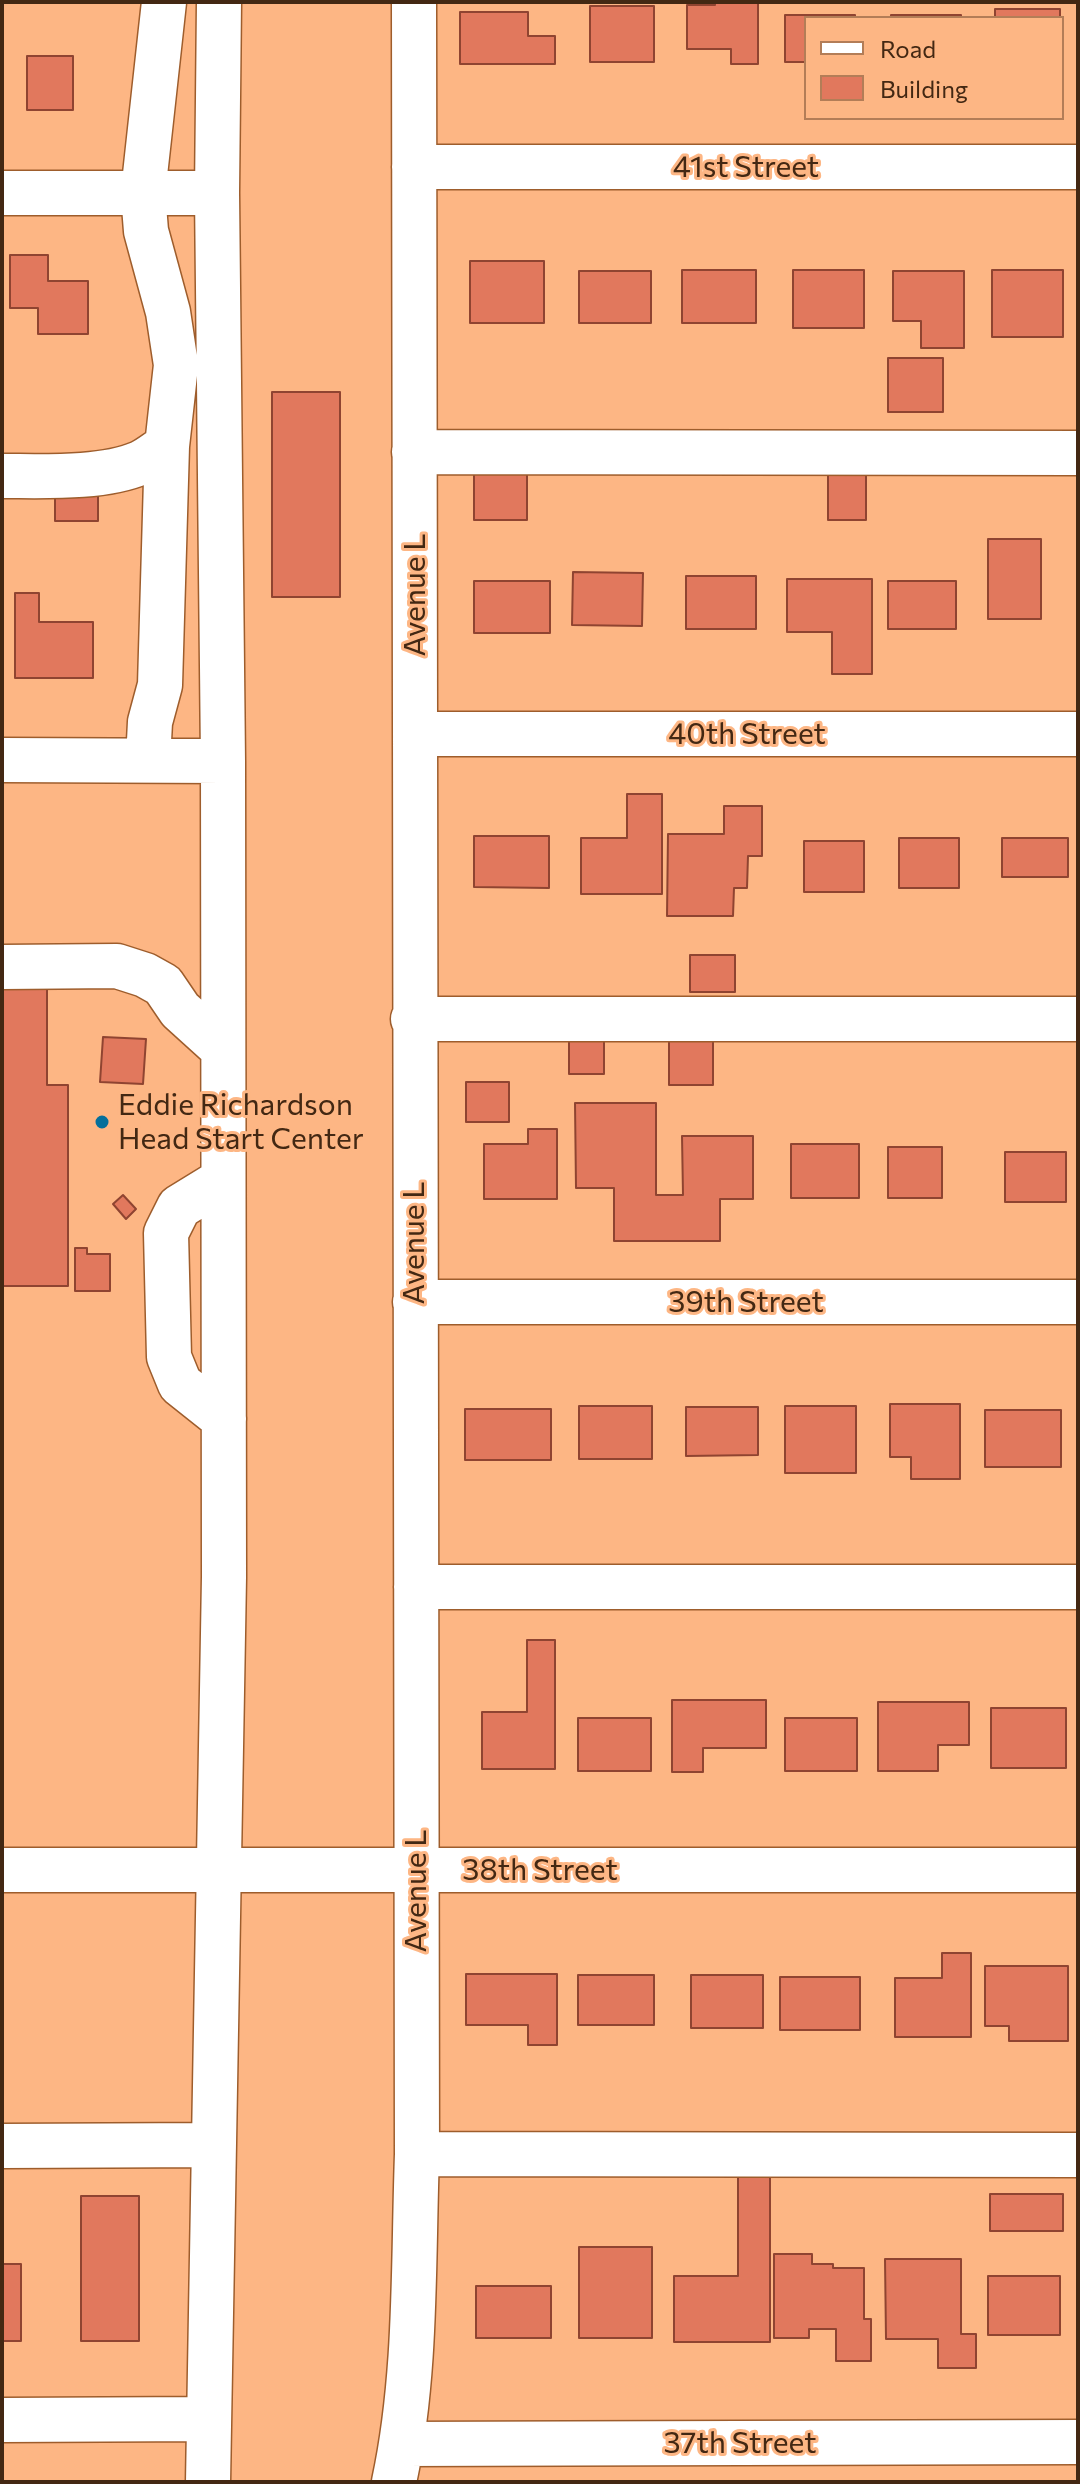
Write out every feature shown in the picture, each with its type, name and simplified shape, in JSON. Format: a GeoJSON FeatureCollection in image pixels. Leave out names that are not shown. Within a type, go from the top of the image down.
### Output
{"type":"FeatureCollection","features":[{"type":"Feature","properties":{"kind":"street"},"geometry":{"type":"LineString","coordinates":[[148,760],[150,722],[160,685],[167,446],[176,365],[168,312],[146,231],[143,193],[164,2]]}},
{"type":"Feature","properties":{"kind":"street"},"geometry":{"type":"LineString","coordinates":[[208,2482],[224,1577],[223,761],[217,193],[219,2]]}},
{"type":"Feature","properties":{"kind":"street","name":"Avenue L"},"geometry":{"type":"LineString","coordinates":[[398,2463],[410,2375],[417,2154],[413,1019],[414,2]]}},
{"type":"Feature","properties":{"kind":"street","name":"41st Street"},"geometry":{"type":"LineString","coordinates":[[414,167],[1078,167]]}},
{"type":"Feature","properties":{"kind":"street"},"geometry":{"type":"LineString","coordinates":[[2,193],[217,193]]}},
{"type":"Feature","properties":{"kind":"street"},"geometry":{"type":"LineString","coordinates":[[2,476],[66,476],[97,472],[139,463],[167,446]]}},
{"type":"Feature","properties":{"kind":"street"},"geometry":{"type":"LineString","coordinates":[[414,452],[1078,453]]}},
{"type":"Feature","properties":{"kind":"street","name":"40th Street"},"geometry":{"type":"LineString","coordinates":[[415,734],[1078,734]]}},
{"type":"Feature","properties":{"kind":"street"},"geometry":{"type":"LineString","coordinates":[[2,760],[223,761]]}},
{"type":"Feature","properties":{"kind":"street"},"geometry":{"type":"LineString","coordinates":[[2,967],[117,966],[145,975],[163,985],[180,1010],[223,1049]]}},
{"type":"Feature","properties":{"kind":"street"},"geometry":{"type":"LineString","coordinates":[[413,1019],[1078,1019]]}},
{"type":"Feature","properties":{"kind":"street"},"geometry":{"type":"LineString","coordinates":[[223,1180],[179,1207],[166,1233],[169,1357],[180,1384],[224,1419]]}},
{"type":"Feature","properties":{"kind":"street","name":"39th Street"},"geometry":{"type":"LineString","coordinates":[[415,1302],[1078,1302]]}},
{"type":"Feature","properties":{"kind":"street"},"geometry":{"type":"LineString","coordinates":[[416,1587],[1078,1587]]}},
{"type":"Feature","properties":{"kind":"street","name":"38th Street"},"geometry":{"type":"LineString","coordinates":[[2,1870],[1078,1870]]}},
{"type":"Feature","properties":{"kind":"street"},"geometry":{"type":"LineString","coordinates":[[2,2146],[213,2145]]}},
{"type":"Feature","properties":{"kind":"street"},"geometry":{"type":"LineString","coordinates":[[417,2154],[1078,2155]]}},
{"type":"Feature","properties":{"kind":"street"},"geometry":{"type":"LineString","coordinates":[[2,2420],[207,2419]]}},
{"type":"Feature","properties":{"kind":"street","name":"37th Street"},"geometry":{"type":"LineString","coordinates":[[398,2463],[1078,2442]]}},
{"type":"Feature","properties":{"kind":"building"},"geometry":{"type":"Polygon","coordinates":[[[715,2],[758,2],[758,64],[731,64],[731,49],[687,49],[687,5],[715,5],[715,2]]]}},
{"type":"Feature","properties":{"kind":"building"},"geometry":{"type":"Polygon","coordinates":[[[590,6],[654,6],[654,62],[590,62],[590,6]]]}},
{"type":"Feature","properties":{"kind":"building"},"geometry":{"type":"Polygon","coordinates":[[[995,9],[1060,9],[1060,16],[995,16],[995,9]]]}},
{"type":"Feature","properties":{"kind":"building"},"geometry":{"type":"Polygon","coordinates":[[[460,12],[528,12],[528,36],[555,36],[555,64],[460,64],[460,12]]]}},
{"type":"Feature","properties":{"kind":"building"},"geometry":{"type":"Polygon","coordinates":[[[785,15],[855,15],[804,16],[804,62],[785,62],[785,15]]]}},
{"type":"Feature","properties":{"kind":"building"},"geometry":{"type":"Polygon","coordinates":[[[891,15],[961,15],[961,16],[891,15]]]}},
{"type":"Feature","properties":{"kind":"building"},"geometry":{"type":"Polygon","coordinates":[[[27,56],[73,56],[73,110],[27,110],[27,56]]]}},
{"type":"Feature","properties":{"kind":"building"},"geometry":{"type":"Polygon","coordinates":[[[10,255],[48,255],[48,281],[88,281],[88,334],[38,334],[38,308],[10,308],[10,255]]]}},
{"type":"Feature","properties":{"kind":"building"},"geometry":{"type":"Polygon","coordinates":[[[470,261],[544,261],[544,323],[470,323],[470,261]]]}},
{"type":"Feature","properties":{"kind":"building"},"geometry":{"type":"Polygon","coordinates":[[[682,270],[756,270],[756,323],[682,323],[682,270]]]}},
{"type":"Feature","properties":{"kind":"building"},"geometry":{"type":"Polygon","coordinates":[[[793,270],[864,270],[864,328],[793,328],[793,270]]]}},
{"type":"Feature","properties":{"kind":"building"},"geometry":{"type":"Polygon","coordinates":[[[992,270],[1063,270],[1063,337],[992,337],[992,270]]]}},
{"type":"Feature","properties":{"kind":"building"},"geometry":{"type":"Polygon","coordinates":[[[579,271],[651,271],[651,323],[579,323],[579,271]]]}},
{"type":"Feature","properties":{"kind":"building"},"geometry":{"type":"Polygon","coordinates":[[[893,271],[964,271],[964,348],[921,348],[921,321],[893,321],[893,271]]]}},
{"type":"Feature","properties":{"kind":"building"},"geometry":{"type":"Polygon","coordinates":[[[888,358],[943,358],[943,412],[888,412],[888,358]]]}},
{"type":"Feature","properties":{"kind":"building"},"geometry":{"type":"Polygon","coordinates":[[[272,392],[340,392],[340,597],[272,597],[272,392]]]}},
{"type":"Feature","properties":{"kind":"building"},"geometry":{"type":"Polygon","coordinates":[[[474,472],[527,472],[527,520],[474,520],[474,472]]]}},
{"type":"Feature","properties":{"kind":"building"},"geometry":{"type":"Polygon","coordinates":[[[828,474],[866,474],[866,520],[828,520],[828,474]]]}},
{"type":"Feature","properties":{"kind":"building"},"geometry":{"type":"Polygon","coordinates":[[[55,495],[98,496],[98,521],[55,521],[55,495]]]}},
{"type":"Feature","properties":{"kind":"building"},"geometry":{"type":"Polygon","coordinates":[[[988,539],[1041,539],[1041,619],[988,619],[988,539]]]}},
{"type":"Feature","properties":{"kind":"building"},"geometry":{"type":"Polygon","coordinates":[[[573,572],[643,573],[642,626],[572,625],[573,572]]]}},
{"type":"Feature","properties":{"kind":"building"},"geometry":{"type":"Polygon","coordinates":[[[686,576],[756,576],[756,629],[686,629],[686,576]]]}},
{"type":"Feature","properties":{"kind":"building"},"geometry":{"type":"Polygon","coordinates":[[[787,579],[872,579],[872,674],[832,674],[832,632],[787,632],[787,579]]]}},
{"type":"Feature","properties":{"kind":"building"},"geometry":{"type":"Polygon","coordinates":[[[474,581],[550,581],[550,633],[474,633],[474,581]]]}},
{"type":"Feature","properties":{"kind":"building"},"geometry":{"type":"Polygon","coordinates":[[[888,581],[956,581],[956,629],[888,629],[888,581]]]}},
{"type":"Feature","properties":{"kind":"building"},"geometry":{"type":"Polygon","coordinates":[[[15,593],[39,593],[39,622],[93,622],[93,678],[15,678],[15,593]]]}},
{"type":"Feature","properties":{"kind":"building"},"geometry":{"type":"Polygon","coordinates":[[[627,794],[662,794],[662,894],[581,894],[581,838],[627,838],[627,794]]]}},
{"type":"Feature","properties":{"kind":"building"},"geometry":{"type":"Polygon","coordinates":[[[724,806],[762,806],[762,856],[748,856],[747,888],[734,888],[733,916],[667,916],[668,834],[724,834],[724,806]]]}},
{"type":"Feature","properties":{"kind":"building"},"geometry":{"type":"Polygon","coordinates":[[[474,836],[549,836],[549,888],[474,887],[474,836]]]}},
{"type":"Feature","properties":{"kind":"building"},"geometry":{"type":"Polygon","coordinates":[[[899,838],[959,838],[959,888],[899,888],[899,838]]]}},
{"type":"Feature","properties":{"kind":"building"},"geometry":{"type":"Polygon","coordinates":[[[1002,838],[1068,838],[1068,877],[1002,877],[1002,838]]]}},
{"type":"Feature","properties":{"kind":"building"},"geometry":{"type":"Polygon","coordinates":[[[804,841],[864,841],[864,892],[804,892],[804,841]]]}},
{"type":"Feature","properties":{"kind":"building"},"geometry":{"type":"Polygon","coordinates":[[[690,955],[735,955],[735,992],[690,992],[690,955]]]}},
{"type":"Feature","properties":{"kind":"building"},"geometry":{"type":"Polygon","coordinates":[[[2,988],[47,988],[47,1085],[68,1085],[68,1286],[2,1286],[2,988]]]}},
{"type":"Feature","properties":{"kind":"building"},"geometry":{"type":"Polygon","coordinates":[[[103,1037],[146,1039],[143,1084],[100,1082],[103,1037]]]}},
{"type":"Feature","properties":{"kind":"building"},"geometry":{"type":"Polygon","coordinates":[[[569,1037],[604,1037],[604,1074],[569,1074],[569,1037]]]}},
{"type":"Feature","properties":{"kind":"building"},"geometry":{"type":"Polygon","coordinates":[[[669,1037],[713,1037],[713,1085],[669,1085],[669,1037]]]}},
{"type":"Feature","properties":{"kind":"building"},"geometry":{"type":"Polygon","coordinates":[[[466,1082],[509,1082],[509,1122],[466,1122],[466,1082]]]}},
{"type":"Feature","properties":{"kind":"building"},"geometry":{"type":"Polygon","coordinates":[[[575,1103],[656,1103],[656,1195],[683,1195],[682,1136],[753,1136],[753,1199],[720,1199],[720,1241],[614,1241],[614,1188],[576,1188],[575,1103]]]}},
{"type":"Feature","properties":{"kind":"building"},"geometry":{"type":"Polygon","coordinates":[[[528,1129],[557,1129],[557,1199],[484,1199],[484,1144],[528,1144],[528,1129]]]}},
{"type":"Feature","properties":{"kind":"building"},"geometry":{"type":"Polygon","coordinates":[[[791,1144],[859,1144],[859,1198],[791,1198],[791,1144]]]}},
{"type":"Feature","properties":{"kind":"building"},"geometry":{"type":"Polygon","coordinates":[[[888,1147],[942,1147],[942,1198],[888,1198],[888,1147]]]}},
{"type":"Feature","properties":{"kind":"building"},"geometry":{"type":"Polygon","coordinates":[[[1005,1152],[1066,1152],[1066,1202],[1005,1202],[1005,1152]]]}},
{"type":"Feature","properties":{"kind":"building"},"geometry":{"type":"Polygon","coordinates":[[[123,1195],[136,1209],[126,1219],[113,1204],[123,1195]]]}},
{"type":"Feature","properties":{"kind":"building"},"geometry":{"type":"Polygon","coordinates":[[[75,1248],[87,1248],[87,1254],[110,1254],[110,1291],[75,1291],[75,1248]]]}},
{"type":"Feature","properties":{"kind":"building"},"geometry":{"type":"Polygon","coordinates":[[[890,1404],[960,1404],[960,1479],[911,1479],[911,1457],[890,1457],[890,1404]]]}},
{"type":"Feature","properties":{"kind":"building"},"geometry":{"type":"Polygon","coordinates":[[[579,1406],[652,1406],[652,1459],[579,1459],[579,1406]]]}},
{"type":"Feature","properties":{"kind":"building"},"geometry":{"type":"Polygon","coordinates":[[[785,1406],[856,1406],[856,1473],[785,1473],[785,1406]]]}},
{"type":"Feature","properties":{"kind":"building"},"geometry":{"type":"Polygon","coordinates":[[[686,1407],[758,1407],[758,1455],[686,1456],[686,1407]]]}},
{"type":"Feature","properties":{"kind":"building"},"geometry":{"type":"Polygon","coordinates":[[[465,1409],[551,1409],[551,1460],[465,1460],[465,1409]]]}},
{"type":"Feature","properties":{"kind":"building"},"geometry":{"type":"Polygon","coordinates":[[[985,1410],[1061,1410],[1061,1467],[985,1467],[985,1410]]]}},
{"type":"Feature","properties":{"kind":"building"},"geometry":{"type":"Polygon","coordinates":[[[527,1640],[555,1640],[555,1769],[482,1769],[482,1712],[527,1712],[527,1640]]]}},
{"type":"Feature","properties":{"kind":"building"},"geometry":{"type":"Polygon","coordinates":[[[672,1700],[766,1700],[766,1748],[703,1748],[703,1772],[672,1772],[672,1700]]]}},
{"type":"Feature","properties":{"kind":"building"},"geometry":{"type":"Polygon","coordinates":[[[878,1702],[969,1702],[969,1745],[938,1745],[938,1771],[878,1771],[878,1702]]]}},
{"type":"Feature","properties":{"kind":"building"},"geometry":{"type":"Polygon","coordinates":[[[991,1708],[1066,1708],[1066,1768],[991,1768],[991,1708]]]}},
{"type":"Feature","properties":{"kind":"building"},"geometry":{"type":"Polygon","coordinates":[[[578,1718],[651,1718],[651,1771],[578,1771],[578,1718]]]}},
{"type":"Feature","properties":{"kind":"building"},"geometry":{"type":"Polygon","coordinates":[[[785,1718],[857,1718],[857,1771],[785,1771],[785,1718]]]}},
{"type":"Feature","properties":{"kind":"building"},"geometry":{"type":"Polygon","coordinates":[[[942,1953],[971,1953],[971,2037],[895,2037],[895,1978],[942,1978],[942,1953]]]}},
{"type":"Feature","properties":{"kind":"building"},"geometry":{"type":"Polygon","coordinates":[[[985,1966],[1068,1966],[1068,2041],[1009,2041],[1009,2026],[985,2026],[985,1966]]]}},
{"type":"Feature","properties":{"kind":"building"},"geometry":{"type":"Polygon","coordinates":[[[466,1974],[557,1974],[557,2045],[528,2045],[528,2025],[466,2025],[466,1974]]]}},
{"type":"Feature","properties":{"kind":"building"},"geometry":{"type":"Polygon","coordinates":[[[578,1975],[654,1975],[654,2025],[578,2025],[578,1975]]]}},
{"type":"Feature","properties":{"kind":"building"},"geometry":{"type":"Polygon","coordinates":[[[691,1975],[763,1975],[763,2028],[691,2028],[691,1975]]]}},
{"type":"Feature","properties":{"kind":"building"},"geometry":{"type":"Polygon","coordinates":[[[780,1977],[860,1977],[860,2030],[780,2030],[780,1977]]]}},
{"type":"Feature","properties":{"kind":"building"},"geometry":{"type":"Polygon","coordinates":[[[738,2177],[770,2177],[770,2342],[674,2342],[674,2276],[738,2276],[738,2177]]]}},
{"type":"Feature","properties":{"kind":"building"},"geometry":{"type":"Polygon","coordinates":[[[990,2194],[1063,2194],[1063,2231],[990,2231],[990,2194]]]}},
{"type":"Feature","properties":{"kind":"building"},"geometry":{"type":"Polygon","coordinates":[[[81,2196],[139,2196],[139,2341],[81,2341],[81,2196]]]}},
{"type":"Feature","properties":{"kind":"building"},"geometry":{"type":"Polygon","coordinates":[[[579,2247],[652,2247],[652,2338],[579,2338],[579,2247]]]}},
{"type":"Feature","properties":{"kind":"building"},"geometry":{"type":"Polygon","coordinates":[[[774,2254],[812,2254],[812,2264],[864,2268],[864,2319],[871,2319],[871,2361],[836,2361],[836,2329],[809,2329],[809,2338],[774,2338],[774,2254]]]}},
{"type":"Feature","properties":{"kind":"building"},"geometry":{"type":"Polygon","coordinates":[[[885,2259],[961,2259],[961,2334],[976,2334],[976,2368],[938,2368],[938,2339],[886,2339],[885,2259]]]}},
{"type":"Feature","properties":{"kind":"building"},"geometry":{"type":"Polygon","coordinates":[[[2,2264],[21,2264],[21,2341],[2,2341],[2,2264]]]}},
{"type":"Feature","properties":{"kind":"building"},"geometry":{"type":"Polygon","coordinates":[[[988,2276],[1060,2276],[1060,2335],[988,2335],[988,2276]]]}},
{"type":"Feature","properties":{"kind":"building"},"geometry":{"type":"Polygon","coordinates":[[[476,2286],[551,2286],[551,2338],[476,2338],[476,2286]]]}},
{"type":"Feature","properties":{"kind":"place","name":"Eddie Richardson Head Start Center"},"geometry":{"type":"Point","coordinates":[102,1122]}}]}
